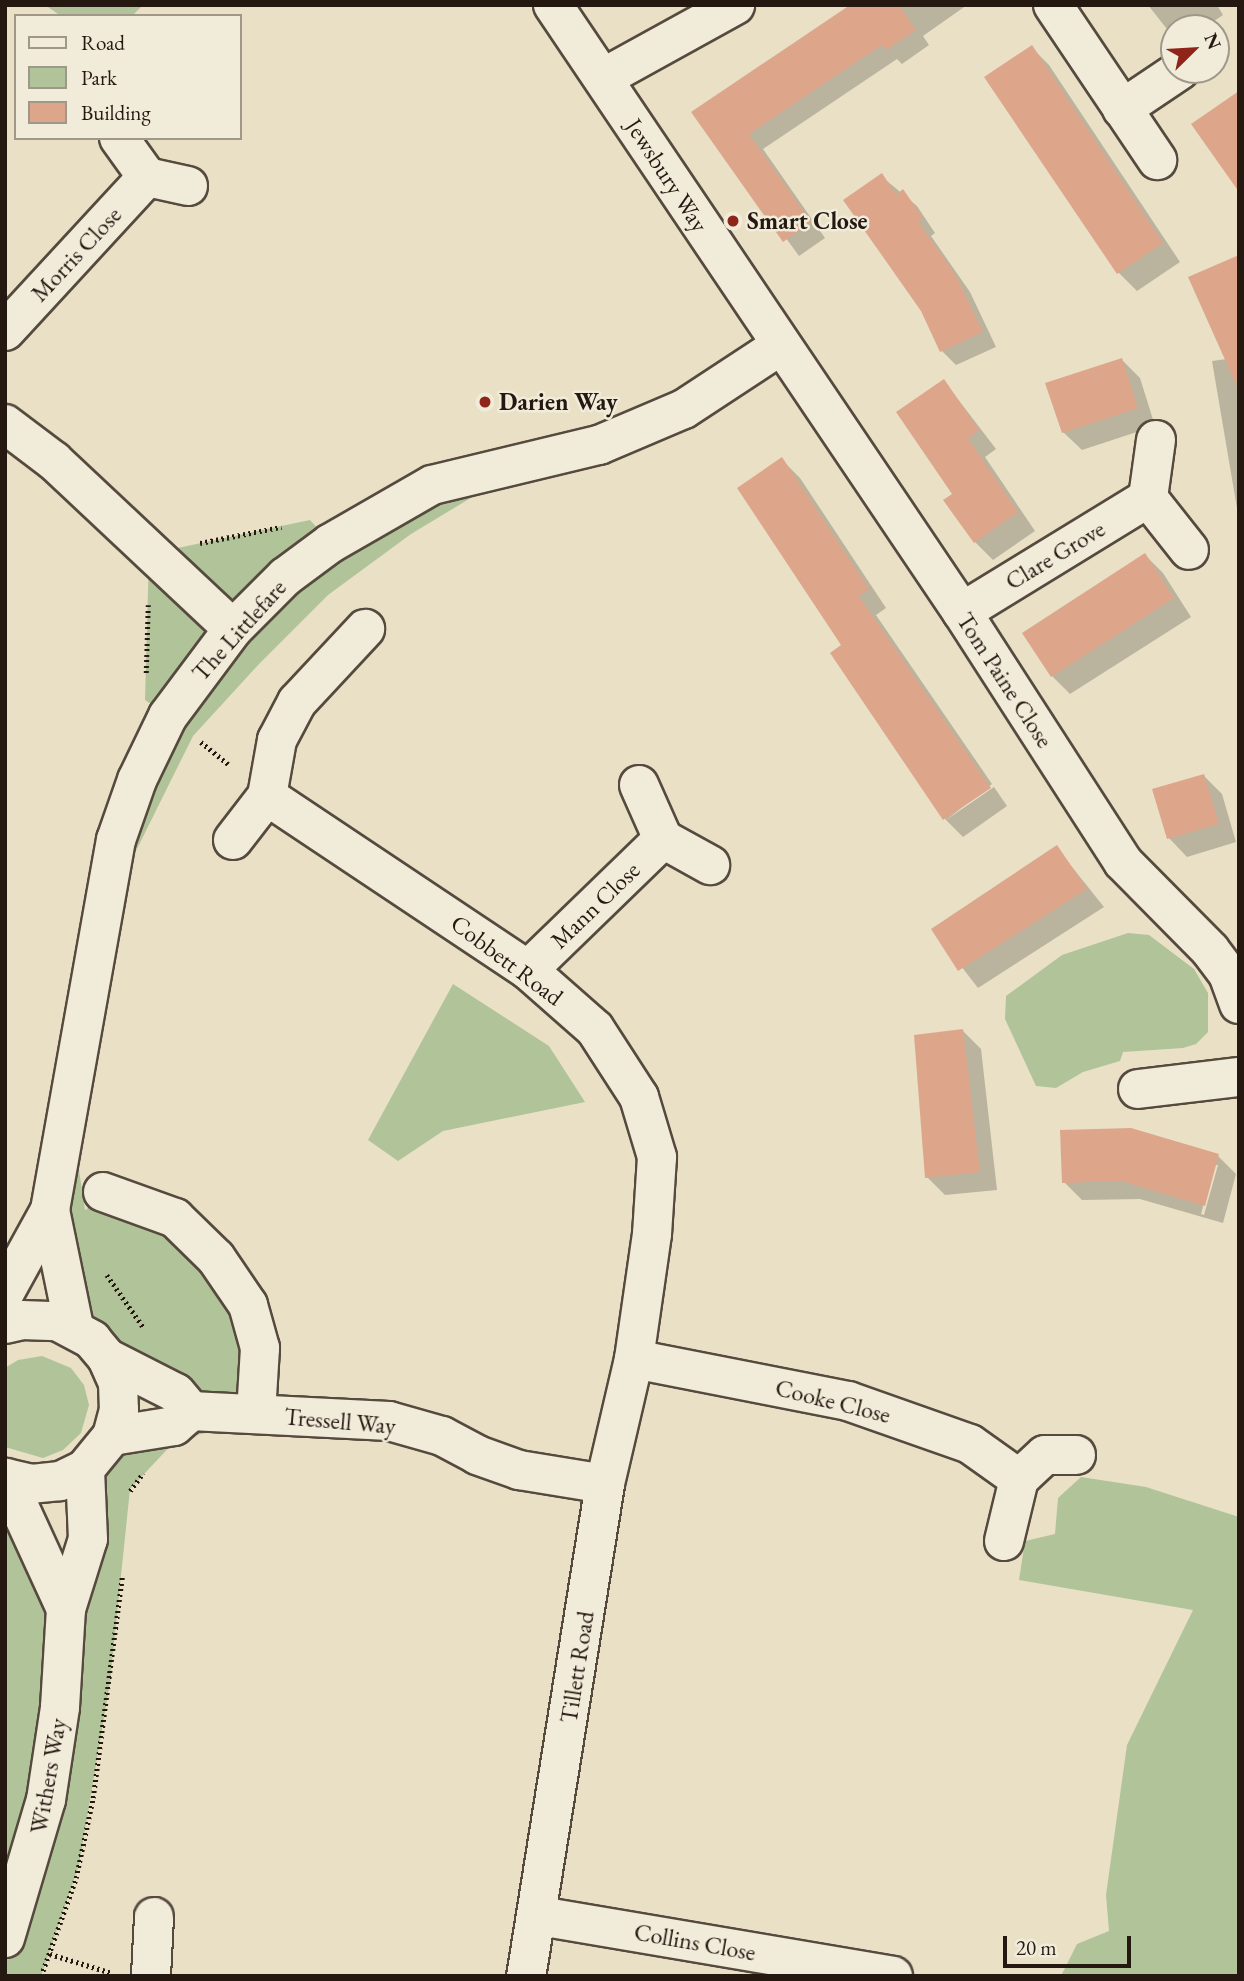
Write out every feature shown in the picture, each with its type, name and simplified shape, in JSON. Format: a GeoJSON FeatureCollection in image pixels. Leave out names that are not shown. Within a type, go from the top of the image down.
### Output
{"type":"FeatureCollection","features":[{"type":"Feature","properties":{"kind":"street","name":"Jewsbury Way"},"geometry":{"type":"LineString","coordinates":[[553,5],[780,346]]}},
{"type":"Feature","properties":{"kind":"street"},"geometry":{"type":"LineString","coordinates":[[603,78],[735,5]]}},
{"type":"Feature","properties":{"kind":"street"},"geometry":{"type":"LineString","coordinates":[[1053,5],[1157,160]]}},
{"type":"Feature","properties":{"kind":"street"},"geometry":{"type":"LineString","coordinates":[[1122,109],[1160,83]]}},
{"type":"Feature","properties":{"kind":"street"},"geometry":{"type":"LineString","coordinates":[[120,140],[146,177],[188,186]]}},
{"type":"Feature","properties":{"kind":"street","name":"Morris Close"},"geometry":{"type":"LineString","coordinates":[[5,331],[146,177]]}},
{"type":"Feature","properties":{"kind":"street","name":"Tom Paine Close"},"geometry":{"type":"LineString","coordinates":[[780,346],[962,612],[1123,862],[1210,950],[1228,974],[1239,1004]]}},
{"type":"Feature","properties":{"kind":"street","name":"The Littlefare"},"geometry":{"type":"LineString","coordinates":[[5,1292],[50,1210],[116,840],[137,780],[168,716],[233,629],[285,577],[331,543],[432,485],[600,445],[684,409],[780,346]]}},
{"type":"Feature","properties":{"kind":"street"},"geometry":{"type":"LineString","coordinates":[[5,424],[54,461],[233,629]]}},
{"type":"Feature","properties":{"kind":"street"},"geometry":{"type":"LineString","coordinates":[[1156,440],[1148,498],[1189,550]]}},
{"type":"Feature","properties":{"kind":"street","name":"Clare Grove"},"geometry":{"type":"LineString","coordinates":[[962,612],[1148,498]]}},
{"type":"Feature","properties":{"kind":"street"},"geometry":{"type":"LineString","coordinates":[[233,839],[267,796],[277,740],[297,702],[365,629]]}},
{"type":"Feature","properties":{"kind":"street"},"geometry":{"type":"LineString","coordinates":[[639,785],[663,839],[710,864]]}},
{"type":"Feature","properties":{"kind":"street","name":"Cobbett Road"},"geometry":{"type":"LineString","coordinates":[[267,796],[528,970],[595,1029],[639,1097],[657,1157],[652,1234],[634,1359]]}},
{"type":"Feature","properties":{"kind":"street","name":"Mann Close"},"geometry":{"type":"LineString","coordinates":[[528,970],[663,839]]}},
{"type":"Feature","properties":{"kind":"street"},"geometry":{"type":"LineString","coordinates":[[1138,1089],[1239,1077]]}},
{"type":"Feature","properties":{"kind":"street"},"geometry":{"type":"LineString","coordinates":[[103,1192],[175,1218],[216,1258],[248,1305],[260,1348],[256,1414]]}},
{"type":"Feature","properties":{"kind":"street","name":"The Littlefare"},"geometry":{"type":"LineString","coordinates":[[50,1210],[74,1327]]}},
{"type":"Feature","properties":{"kind":"street"},"geometry":{"type":"LineString","coordinates":[[5,1324],[40,1318],[74,1327],[107,1358],[176,1393],[191,1411],[174,1426],[112,1436]]}},
{"type":"Feature","properties":{"kind":"street"},"geometry":{"type":"LineString","coordinates":[[5,1478],[32,1484],[60,1481],[85,1469],[112,1436],[119,1410],[118,1383],[107,1358]]}},
{"type":"Feature","properties":{"kind":"street","name":"Cooke Close"},"geometry":{"type":"LineString","coordinates":[[634,1359],[848,1401],[970,1444],[1019,1479]]}},
{"type":"Feature","properties":{"kind":"street","name":"Tillett Road"},"geometry":{"type":"LineString","coordinates":[[526,1976],[539,1916],[605,1485],[634,1359]]}},
{"type":"Feature","properties":{"kind":"street","name":"Tressell Way"},"geometry":{"type":"LineString","coordinates":[[191,1411],[388,1421],[442,1436],[477,1455],[519,1470],[605,1485]]}},
{"type":"Feature","properties":{"kind":"street"},"geometry":{"type":"LineString","coordinates":[[1004,1541],[1019,1479],[1045,1455],[1076,1455]]}},
{"type":"Feature","properties":{"kind":"street","name":"Withers Way"},"geometry":{"type":"LineString","coordinates":[[5,1938],[46,1800],[60,1707],[66,1609],[88,1539],[85,1469]]}},
{"type":"Feature","properties":{"kind":"street","name":"Withers Way"},"geometry":{"type":"LineString","coordinates":[[5,1478],[66,1609]]}},
{"type":"Feature","properties":{"kind":"street","name":"Collins Close"},"geometry":{"type":"LineString","coordinates":[[539,1916],[893,1976]]}},
{"type":"Feature","properties":{"kind":"street"},"geometry":{"type":"LineString","coordinates":[[151,1976],[154,1917]]}},
{"type":"Feature","properties":{"kind":"path"},"geometry":{"type":"LineString","coordinates":[[168,716],[267,796]]}},
{"type":"Feature","properties":{"kind":"path"},"geometry":{"type":"LineString","coordinates":[[104,1269],[148,1334]]}},
{"type":"Feature","properties":{"kind":"path"},"geometry":{"type":"LineString","coordinates":[[50,1954],[119,1976]]}},
{"type":"Feature","properties":{"kind":"green space"},"geometry":{"type":"Polygon","coordinates":[[[45,5],[143,5],[134,14],[58,14],[45,5]]]}},
{"type":"Feature","properties":{"kind":"green space"},"geometry":{"type":"Polygon","coordinates":[[[532,461],[411,534],[328,595],[260,663],[193,736],[121,881],[168,716],[145,700],[149,554],[310,520],[331,543],[532,461]]]}},
{"type":"Feature","properties":{"kind":"green space"},"geometry":{"type":"Polygon","coordinates":[[[1128,933],[1149,935],[1194,969],[1208,993],[1208,1032],[1196,1044],[1183,1048],[1123,1052],[1120,1061],[1083,1072],[1056,1088],[1036,1086],[1005,1019],[1006,996],[1062,955],[1128,933]]]}},
{"type":"Feature","properties":{"kind":"green space"},"geometry":{"type":"Polygon","coordinates":[[[453,984],[549,1046],[585,1102],[443,1131],[398,1161],[368,1140],[453,984]]]}},
{"type":"Feature","properties":{"kind":"green space"},"geometry":{"type":"Polygon","coordinates":[[[68,1097],[85,1210],[97,1203],[216,1258],[259,1383],[214,1431],[176,1440],[130,1489],[110,1682],[79,1865],[41,1976],[5,1976],[5,1478],[65,1607],[85,1469],[191,1411],[74,1327],[50,1210],[68,1097]]]}},
{"type":"Feature","properties":{"kind":"green space"},"geometry":{"type":"Polygon","coordinates":[[[42,1356],[71,1368],[84,1385],[89,1405],[81,1433],[63,1450],[43,1458],[5,1447],[5,1368],[18,1360],[42,1356]]]}},
{"type":"Feature","properties":{"kind":"green space"},"geometry":{"type":"Polygon","coordinates":[[[1081,1477],[1146,1487],[1239,1517],[1239,1976],[1061,1976],[1077,1944],[1109,1931],[1106,1895],[1127,1745],[1193,1610],[1019,1580],[1025,1541],[1055,1534],[1058,1498],[1081,1477]]]}},
{"type":"Feature","properties":{"kind":"building"},"geometry":{"type":"Polygon","coordinates":[[[850,5],[899,5],[916,30],[886,50],[882,45],[749,134],[811,222],[783,242],[691,112],[850,5]]]}},
{"type":"Feature","properties":{"kind":"building"},"geometry":{"type":"Polygon","coordinates":[[[1032,45],[1163,243],[1117,274],[984,77],[1032,45]]]}},
{"type":"Feature","properties":{"kind":"building"},"geometry":{"type":"Polygon","coordinates":[[[1239,91],[1239,192],[1191,124],[1239,91]]]}},
{"type":"Feature","properties":{"kind":"building"},"geometry":{"type":"Polygon","coordinates":[[[882,173],[896,195],[903,189],[923,218],[918,221],[956,276],[983,332],[940,352],[921,311],[843,200],[882,173]]]}},
{"type":"Feature","properties":{"kind":"building"},"geometry":{"type":"Polygon","coordinates":[[[1239,255],[1239,391],[1188,277],[1239,255]]]}},
{"type":"Feature","properties":{"kind":"building"},"geometry":{"type":"Polygon","coordinates":[[[1122,358],[1138,408],[1062,433],[1045,383],[1122,358]]]}},
{"type":"Feature","properties":{"kind":"building"},"geometry":{"type":"Polygon","coordinates":[[[944,379],[979,430],[968,438],[1018,512],[974,543],[943,500],[952,494],[896,412],[944,379]]]}},
{"type":"Feature","properties":{"kind":"building"},"geometry":{"type":"Polygon","coordinates":[[[782,457],[869,589],[859,596],[991,788],[943,820],[830,653],[841,645],[737,488],[782,457]]]}},
{"type":"Feature","properties":{"kind":"building"},"geometry":{"type":"Polygon","coordinates":[[[1145,553],[1174,598],[1051,677],[1022,633],[1145,553]]]}},
{"type":"Feature","properties":{"kind":"building"},"geometry":{"type":"Polygon","coordinates":[[[1204,774],[1219,824],[1167,839],[1152,789],[1204,774]]]}},
{"type":"Feature","properties":{"kind":"building"},"geometry":{"type":"Polygon","coordinates":[[[1057,845],[1087,889],[958,971],[931,929],[1057,845]]]}},
{"type":"Feature","properties":{"kind":"building"},"geometry":{"type":"Polygon","coordinates":[[[963,1029],[980,1172],[925,1178],[914,1035],[963,1029]]]}},
{"type":"Feature","properties":{"kind":"building"},"geometry":{"type":"Polygon","coordinates":[[[1131,1128],[1219,1154],[1205,1206],[1121,1181],[1062,1183],[1060,1130],[1131,1128]]]}},
{"type":"Feature","properties":{"kind":"place","name":"Smart Close"},"geometry":{"type":"Point","coordinates":[733,221]}},
{"type":"Feature","properties":{"kind":"place","name":"Darien Way"},"geometry":{"type":"Point","coordinates":[485,402]}}]}
